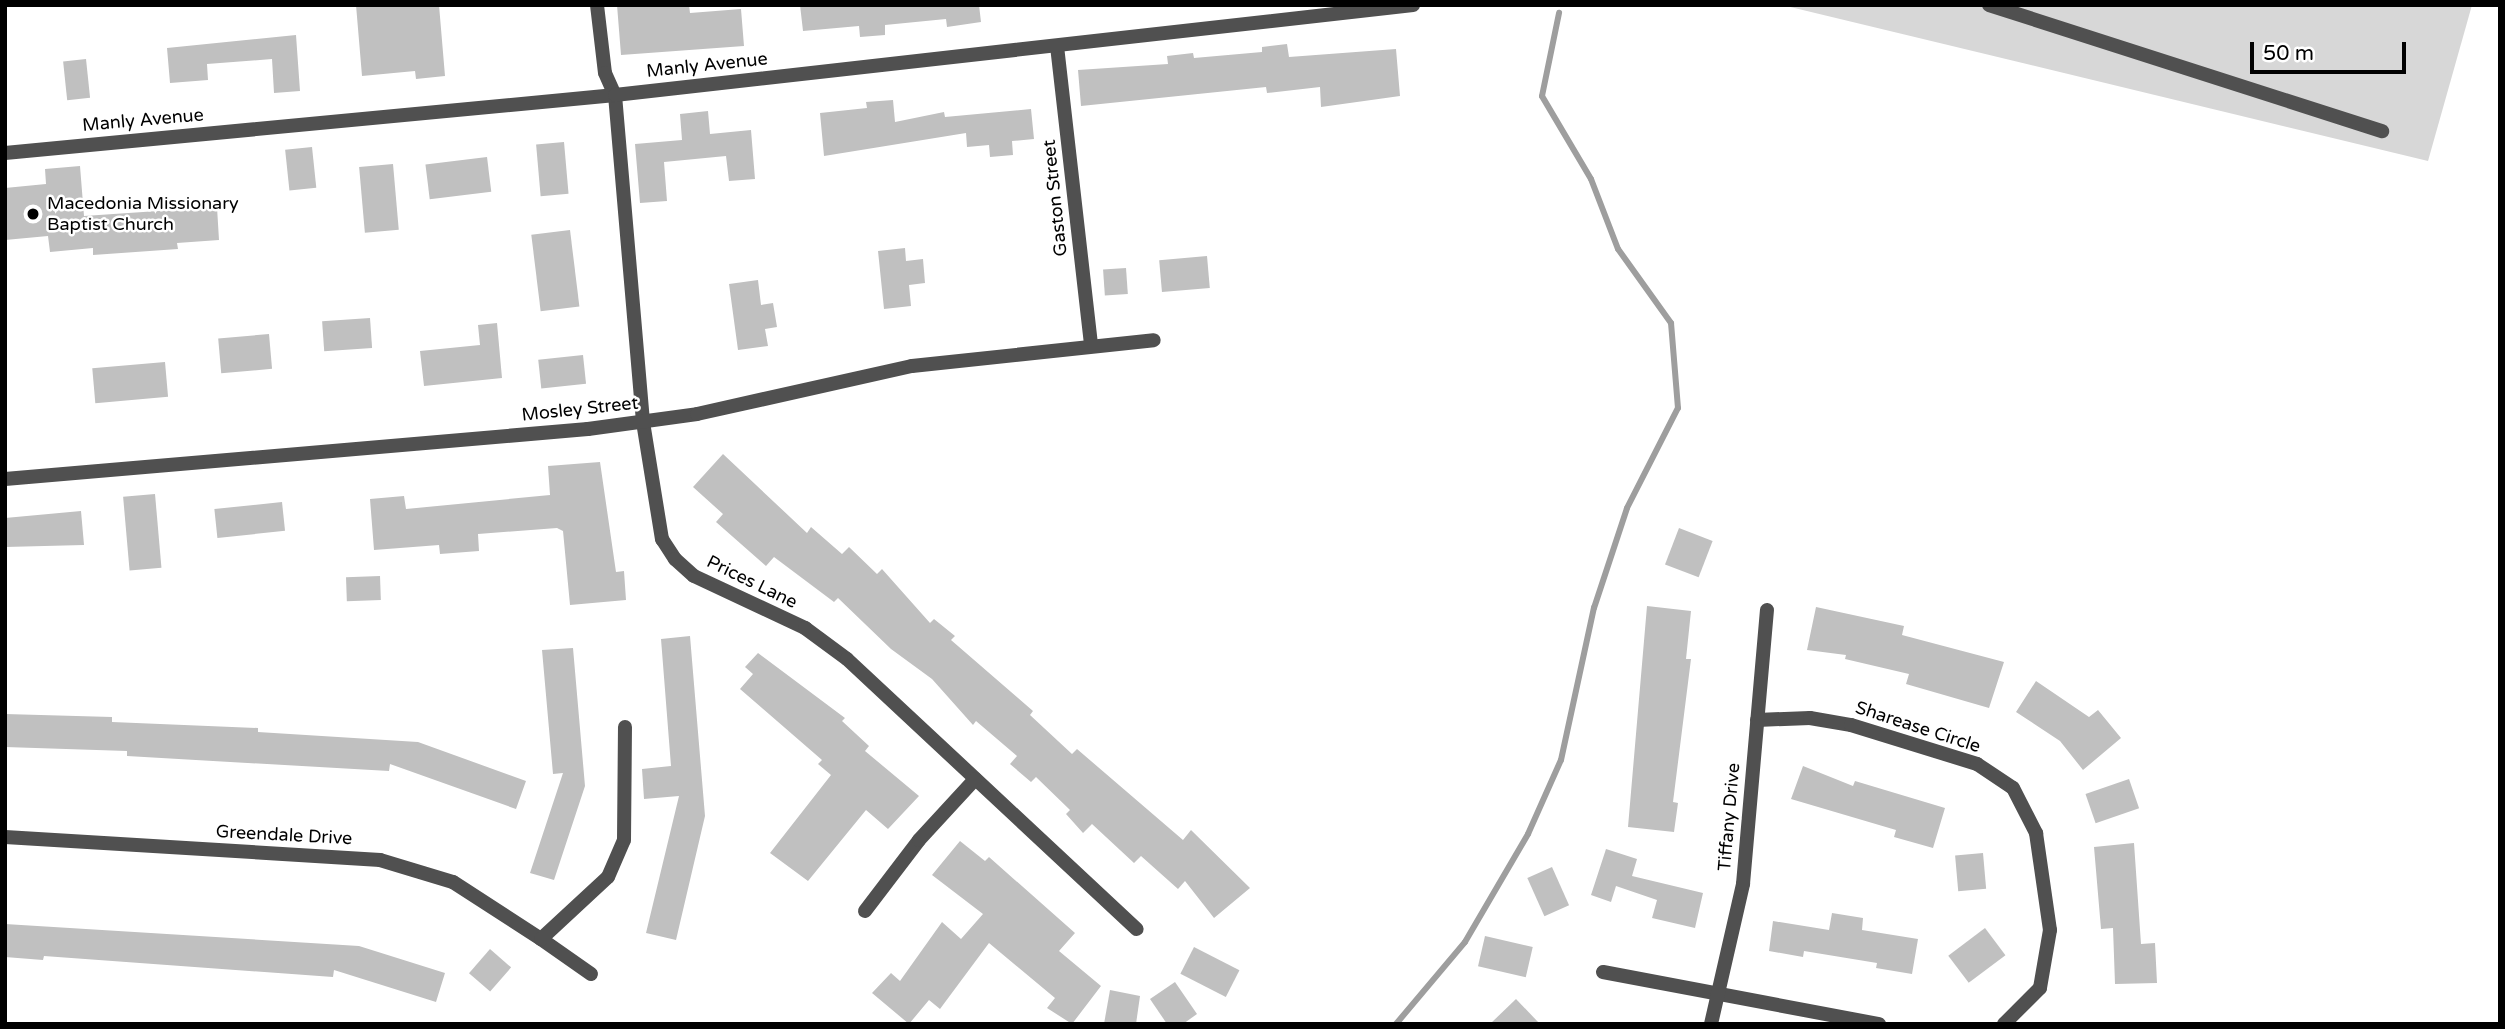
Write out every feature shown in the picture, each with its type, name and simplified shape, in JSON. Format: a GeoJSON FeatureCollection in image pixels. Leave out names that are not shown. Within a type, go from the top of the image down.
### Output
{"type":"FeatureCollection","features":[{"type":"Feature","properties":{"kind":"street","name":"Prices Lane"},"geometry":{"type":"LineString","coordinates":[[597,5],[605,73],[615,95],[642,422],[655,516],[675,559],[717,589],[824,641],[1137,929]]}},
{"type":"Feature","properties":{"kind":"street","name":"Manly Avenue"},"geometry":{"type":"LineString","coordinates":[[5,153],[615,95],[1413,5]]}},
{"type":"Feature","properties":{"kind":"street"},"geometry":{"type":"LineString","coordinates":[[1989,5],[2382,131]]}},
{"type":"Feature","properties":{"kind":"street","name":"Gaston Street"},"geometry":{"type":"LineString","coordinates":[[1057,46],[1091,346]]}},
{"type":"Feature","properties":{"kind":"street","name":"Mosley Street"},"geometry":{"type":"LineString","coordinates":[[5,480],[642,422],[912,366],[1154,340]]}},
{"type":"Feature","properties":{"kind":"street","name":"Tiffany Drive"},"geometry":{"type":"LineString","coordinates":[[1712,1024],[1743,884],[1767,610]]}},
{"type":"Feature","properties":{"kind":"street","name":"Sharease Circle"},"geometry":{"type":"LineString","coordinates":[[1757,720],[1810,718],[1851,724],[1977,764],[2013,788],[2036,833],[2050,930],[2040,988],[2004,1024]]}},
{"type":"Feature","properties":{"kind":"street"},"geometry":{"type":"LineString","coordinates":[[541,939],[608,877],[624,840],[625,727]]}},
{"type":"Feature","properties":{"kind":"street"},"geometry":{"type":"LineString","coordinates":[[865,911],[919,840],[975,779]]}},
{"type":"Feature","properties":{"kind":"street","name":"Greendale Drive"},"geometry":{"type":"LineString","coordinates":[[5,837],[380,860],[453,882],[591,974]]}},
{"type":"Feature","properties":{"kind":"street"},"geometry":{"type":"LineString","coordinates":[[1603,972],[1878,1024]]}},
{"type":"Feature","properties":{"kind":"shaded area"},"geometry":{"type":"Polygon","coordinates":[[[1782,5],[2472,5],[2428,161],[1782,5]]]}},
{"type":"Feature","properties":{"kind":"building"},"geometry":{"type":"Polygon","coordinates":[[[356,5],[439,5],[445,76],[416,79],[415,71],[362,76],[356,5]]]}},
{"type":"Feature","properties":{"kind":"building"},"geometry":{"type":"Polygon","coordinates":[[[617,5],[689,5],[690,13],[741,9],[744,46],[621,55],[617,5]]]}},
{"type":"Feature","properties":{"kind":"building"},"geometry":{"type":"Polygon","coordinates":[[[800,5],[979,5],[981,22],[947,27],[946,19],[885,25],[885,35],[860,37],[859,26],[803,31],[800,5]]]}},
{"type":"Feature","properties":{"kind":"building"},"geometry":{"type":"Polygon","coordinates":[[[296,35],[300,91],[274,93],[272,59],[207,64],[208,80],[170,83],[167,48],[296,35]]]}},
{"type":"Feature","properties":{"kind":"building"},"geometry":{"type":"Polygon","coordinates":[[[1287,44],[1289,57],[1396,49],[1400,96],[1321,107],[1320,87],[1267,93],[1266,87],[1081,106],[1078,70],[1168,64],[1167,56],[1193,53],[1194,58],[1262,52],[1262,47],[1287,44]]]}},
{"type":"Feature","properties":{"kind":"building"},"geometry":{"type":"Polygon","coordinates":[[[86,59],[90,98],[67,100],[63,61],[86,59]]]}},
{"type":"Feature","properties":{"kind":"building"},"geometry":{"type":"Polygon","coordinates":[[[893,100],[895,122],[944,112],[945,117],[1031,109],[1034,139],[1012,141],[1013,155],[990,157],[989,145],[967,147],[966,133],[824,156],[820,113],[867,108],[866,102],[893,100]]]}},
{"type":"Feature","properties":{"kind":"building"},"geometry":{"type":"Polygon","coordinates":[[[708,111],[710,134],[751,130],[755,179],[729,181],[726,156],[664,162],[667,201],[640,203],[635,144],[682,140],[680,114],[708,111]]]}},
{"type":"Feature","properties":{"kind":"building"},"geometry":{"type":"Polygon","coordinates":[[[564,142],[569,194],[541,196],[536,144],[564,142]]]}},
{"type":"Feature","properties":{"kind":"building"},"geometry":{"type":"Polygon","coordinates":[[[312,147],[316,188],[289,191],[285,150],[312,147]]]}},
{"type":"Feature","properties":{"kind":"building"},"geometry":{"type":"Polygon","coordinates":[[[487,157],[491,192],[430,199],[425,165],[487,157]]]}},
{"type":"Feature","properties":{"kind":"building"},"geometry":{"type":"Polygon","coordinates":[[[393,164],[399,230],[365,233],[359,167],[393,164]]]}},
{"type":"Feature","properties":{"kind":"building"},"geometry":{"type":"Polygon","coordinates":[[[80,166],[84,216],[217,207],[219,240],[177,243],[178,249],[93,255],[93,248],[50,252],[48,236],[5,240],[5,188],[46,184],[45,169],[80,166]]]}},
{"type":"Feature","properties":{"kind":"building"},"geometry":{"type":"Polygon","coordinates":[[[570,230],[579,306],[541,311],[531,235],[570,230]]]}},
{"type":"Feature","properties":{"kind":"building"},"geometry":{"type":"Polygon","coordinates":[[[905,248],[906,261],[923,259],[925,283],[909,285],[911,306],[884,309],[878,251],[905,248]]]}},
{"type":"Feature","properties":{"kind":"building"},"geometry":{"type":"Polygon","coordinates":[[[1207,256],[1210,288],[1162,292],[1159,260],[1207,256]]]}},
{"type":"Feature","properties":{"kind":"building"},"geometry":{"type":"Polygon","coordinates":[[[1126,268],[1128,294],[1105,296],[1103,270],[1126,268]]]}},
{"type":"Feature","properties":{"kind":"building"},"geometry":{"type":"Polygon","coordinates":[[[758,280],[761,305],[773,303],[777,327],[765,329],[768,346],[738,350],[729,284],[758,280]]]}},
{"type":"Feature","properties":{"kind":"building"},"geometry":{"type":"Polygon","coordinates":[[[370,318],[372,348],[324,351],[322,321],[370,318]]]}},
{"type":"Feature","properties":{"kind":"building"},"geometry":{"type":"Polygon","coordinates":[[[497,323],[502,378],[424,386],[420,351],[480,345],[478,325],[497,323]]]}},
{"type":"Feature","properties":{"kind":"building"},"geometry":{"type":"Polygon","coordinates":[[[269,334],[272,369],[221,373],[218,338],[269,334]]]}},
{"type":"Feature","properties":{"kind":"building"},"geometry":{"type":"Polygon","coordinates":[[[583,355],[586,384],[541,389],[538,360],[583,355]]]}},
{"type":"Feature","properties":{"kind":"building"},"geometry":{"type":"Polygon","coordinates":[[[165,362],[168,397],[95,403],[92,368],[165,362]]]}},
{"type":"Feature","properties":{"kind":"building"},"geometry":{"type":"Polygon","coordinates":[[[723,454],[807,533],[811,527],[842,554],[849,547],[877,574],[882,569],[930,623],[934,619],[955,636],[951,640],[1033,711],[1030,715],[1072,754],[1077,749],[1183,840],[1191,830],[1250,888],[1214,918],[1185,881],[1178,889],[1141,856],[1134,863],[1092,824],[1083,833],[1066,814],[1070,810],[1036,777],[1031,782],[1010,764],[1017,756],[976,721],[973,725],[932,679],[891,649],[838,598],[834,602],[774,557],[766,566],[716,522],[723,514],[693,487],[723,454]]]}},
{"type":"Feature","properties":{"kind":"building"},"geometry":{"type":"Polygon","coordinates":[[[600,462],[616,572],[624,571],[626,600],[570,605],[563,531],[557,528],[478,534],[479,551],[440,554],[439,545],[374,550],[370,499],[404,496],[406,509],[550,495],[548,466],[600,462]]]}},
{"type":"Feature","properties":{"kind":"building"},"geometry":{"type":"Polygon","coordinates":[[[155,494],[161,568],[130,571],[123,497],[155,494]]]}},
{"type":"Feature","properties":{"kind":"building"},"geometry":{"type":"Polygon","coordinates":[[[282,502],[285,531],[217,538],[214,509],[282,502]]]}},
{"type":"Feature","properties":{"kind":"building"},"geometry":{"type":"Polygon","coordinates":[[[81,511],[84,545],[5,547],[5,518],[81,511]]]}},
{"type":"Feature","properties":{"kind":"building"},"geometry":{"type":"Polygon","coordinates":[[[1679,528],[1713,541],[1699,577],[1665,564],[1679,528]]]}},
{"type":"Feature","properties":{"kind":"building"},"geometry":{"type":"Polygon","coordinates":[[[380,576],[381,600],[347,601],[346,577],[380,576]]]}},
{"type":"Feature","properties":{"kind":"building"},"geometry":{"type":"Polygon","coordinates":[[[1647,606],[1691,611],[1686,659],[1691,659],[1673,802],[1678,803],[1674,832],[1628,827],[1647,606]]]}},
{"type":"Feature","properties":{"kind":"building"},"geometry":{"type":"Polygon","coordinates":[[[1816,607],[1904,626],[1902,635],[2004,662],[1989,708],[1906,684],[1909,674],[1845,659],[1846,655],[1807,650],[1816,607]]]}},
{"type":"Feature","properties":{"kind":"building"},"geometry":{"type":"Polygon","coordinates":[[[690,636],[705,816],[676,940],[646,933],[679,796],[644,799],[642,769],[671,766],[661,639],[690,636]]]}},
{"type":"Feature","properties":{"kind":"building"},"geometry":{"type":"Polygon","coordinates":[[[573,648],[585,786],[554,880],[530,873],[563,773],[553,774],[542,650],[573,648]]]}},
{"type":"Feature","properties":{"kind":"building"},"geometry":{"type":"Polygon","coordinates":[[[758,653],[845,718],[842,721],[869,746],[865,751],[919,796],[888,829],[866,810],[808,881],[770,853],[831,775],[818,764],[822,760],[740,689],[753,674],[745,667],[758,653]]]}},
{"type":"Feature","properties":{"kind":"building"},"geometry":{"type":"Polygon","coordinates":[[[2036,681],[2089,717],[2098,710],[2121,738],[2083,770],[2060,741],[2016,712],[2036,681]]]}},
{"type":"Feature","properties":{"kind":"building"},"geometry":{"type":"Polygon","coordinates":[[[5,714],[112,717],[112,722],[258,728],[258,732],[418,742],[526,781],[516,809],[390,764],[389,771],[127,756],[127,751],[5,747],[5,714]]]}},
{"type":"Feature","properties":{"kind":"building"},"geometry":{"type":"Polygon","coordinates":[[[1803,766],[1853,786],[1855,781],[1945,808],[1933,848],[1894,837],[1896,830],[1791,799],[1803,766]]]}},
{"type":"Feature","properties":{"kind":"building"},"geometry":{"type":"Polygon","coordinates":[[[2129,779],[2139,808],[2096,823],[2086,794],[2129,779]]]}},
{"type":"Feature","properties":{"kind":"building"},"geometry":{"type":"Polygon","coordinates":[[[960,841],[985,861],[989,857],[1075,933],[1059,951],[1101,986],[1072,1024],[1047,1008],[1055,998],[989,943],[940,1009],[929,1000],[909,1024],[872,993],[891,973],[900,981],[942,922],[961,939],[983,914],[932,875],[960,841]]]}},
{"type":"Feature","properties":{"kind":"building"},"geometry":{"type":"Polygon","coordinates":[[[2134,843],[2141,944],[2155,943],[2157,983],[2115,984],[2113,928],[2101,929],[2094,847],[2134,843]]]}},
{"type":"Feature","properties":{"kind":"building"},"geometry":{"type":"Polygon","coordinates":[[[1606,849],[1637,859],[1632,876],[1703,893],[1695,928],[1652,918],[1657,900],[1616,886],[1611,902],[1591,895],[1606,849]]]}},
{"type":"Feature","properties":{"kind":"building"},"geometry":{"type":"Polygon","coordinates":[[[1983,853],[1986,889],[1958,891],[1955,855],[1983,853]]]}},
{"type":"Feature","properties":{"kind":"building"},"geometry":{"type":"Polygon","coordinates":[[[1552,867],[1569,905],[1544,916],[1527,878],[1552,867]]]}},
{"type":"Feature","properties":{"kind":"building"},"geometry":{"type":"Polygon","coordinates":[[[1832,913],[1863,918],[1862,930],[1918,939],[1912,974],[1876,968],[1877,963],[1804,951],[1803,957],[1769,951],[1773,921],[1829,930],[1832,913]]]}},
{"type":"Feature","properties":{"kind":"building"},"geometry":{"type":"Polygon","coordinates":[[[5,924],[359,946],[445,973],[436,1002],[334,970],[333,977],[44,956],[43,960],[5,957],[5,924]]]}},
{"type":"Feature","properties":{"kind":"building"},"geometry":{"type":"Polygon","coordinates":[[[1985,928],[2005,955],[1969,983],[1948,956],[1985,928]]]}},
{"type":"Feature","properties":{"kind":"building"},"geometry":{"type":"Polygon","coordinates":[[[1485,936],[1533,947],[1526,977],[1478,966],[1485,936]]]}},
{"type":"Feature","properties":{"kind":"building"},"geometry":{"type":"Polygon","coordinates":[[[1194,947],[1239,970],[1226,997],[1180,974],[1194,947]]]}},
{"type":"Feature","properties":{"kind":"building"},"geometry":{"type":"Polygon","coordinates":[[[490,949],[511,967],[490,992],[469,973],[490,949]]]}},
{"type":"Feature","properties":{"kind":"building"},"geometry":{"type":"Polygon","coordinates":[[[1175,982],[1197,1014],[1183,1024],[1167,1024],[1150,999],[1175,982]]]}},
{"type":"Feature","properties":{"kind":"building"},"geometry":{"type":"Polygon","coordinates":[[[1110,990],[1140,996],[1136,1024],[1104,1024],[1110,990]]]}},
{"type":"Feature","properties":{"kind":"building"},"geometry":{"type":"Polygon","coordinates":[[[1516,999],[1540,1024],[1490,1024],[1516,999]]]}},
{"type":"Feature","properties":{"kind":"waterway"},"geometry":{"type":"LineString","coordinates":[[1396,1024],[1465,942],[1528,834],[1561,760],[1594,608],[1627,508],[1678,408],[1671,323],[1618,249],[1591,179],[1542,96],[1559,13]]}},
{"type":"Feature","properties":{"kind":"place","name":"Macedonia Missionary Baptist Church"},"geometry":{"type":"Point","coordinates":[33,214]}}]}
